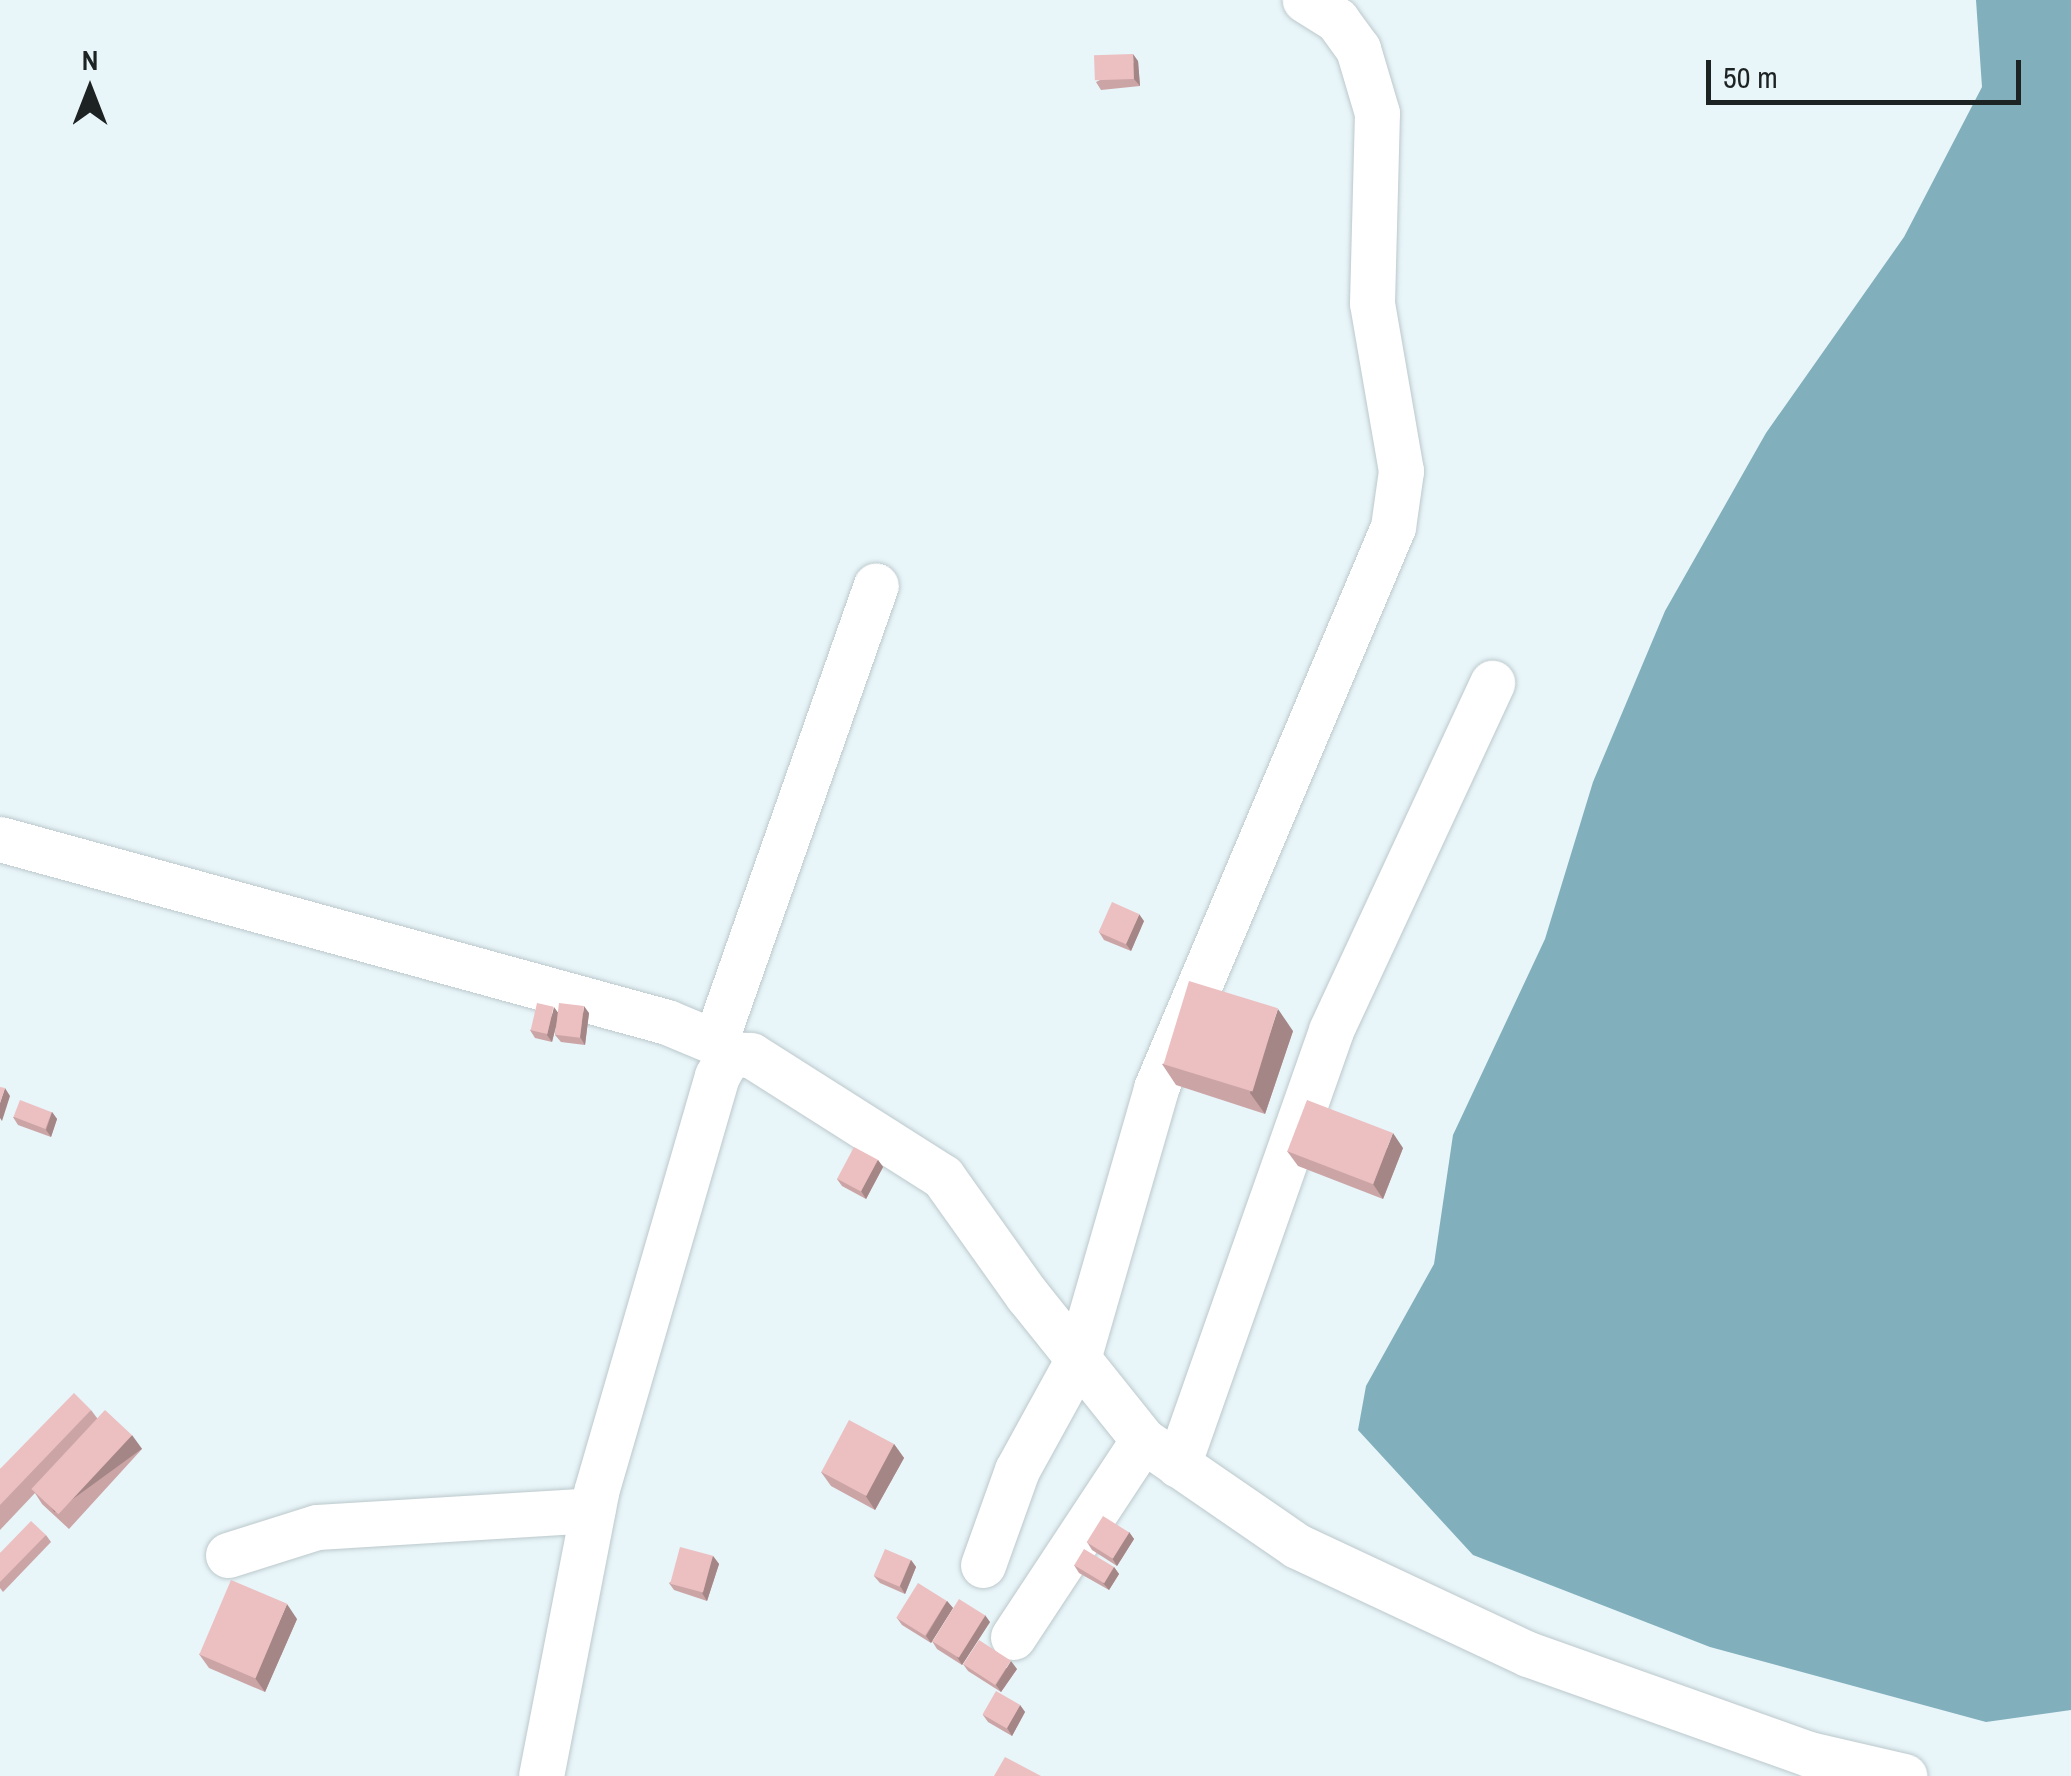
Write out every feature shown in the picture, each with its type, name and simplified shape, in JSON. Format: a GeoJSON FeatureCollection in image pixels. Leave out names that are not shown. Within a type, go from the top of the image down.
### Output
{"type":"FeatureCollection","features":[{"type":"Feature","properties":{"kind":"street"},"geometry":{"type":"LineString","coordinates":[[983,1565],[1017,1470],[1078,1359],[1156,1088],[1393,527],[1401,472],[1372,303],[1377,113],[1370,76],[1358,50],[1337,20],[1305,0]]}},
{"type":"Feature","properties":{"kind":"street"},"geometry":{"type":"LineString","coordinates":[[542,1776],[592,1510],[722,1048],[876,586]]}},
{"type":"Feature","properties":{"kind":"street"},"geometry":{"type":"LineString","coordinates":[[1013,1637],[1161,1452],[1330,1030],[1492,683]]}},
{"type":"Feature","properties":{"kind":"street"},"geometry":{"type":"LineString","coordinates":[[0,839],[666,1022],[722,1048],[751,1055],[943,1177],[1078,1359],[1161,1452],[1297,1546],[1528,1654],[1809,1754],[1904,1776]]}},
{"type":"Feature","properties":{"kind":"street"},"geometry":{"type":"LineString","coordinates":[[228,1554],[317,1528],[592,1510]]}},
{"type":"Feature","properties":{"kind":"water"},"geometry":{"type":"Polygon","coordinates":[[[1976,0],[2071,0],[2071,1710],[1986,1722],[1710,1647],[1473,1555],[1358,1430],[1366,1386],[1434,1264],[1453,1135],[1545,939],[1593,782],[1665,611],[1766,433],[1904,237],[1982,87],[1976,0]]]}},
{"type":"Feature","properties":{"kind":"building"},"geometry":{"type":"Polygon","coordinates":[[[1133,54],[1134,79],[1095,80],[1094,55],[1133,54]]]}},
{"type":"Feature","properties":{"kind":"building"},"geometry":{"type":"Polygon","coordinates":[[[1112,902],[1139,914],[1126,944],[1099,932],[1112,902]]]}},
{"type":"Feature","properties":{"kind":"building"},"geometry":{"type":"Polygon","coordinates":[[[1189,981],[1278,1008],[1253,1091],[1164,1064],[1189,981]]]}},
{"type":"Feature","properties":{"kind":"building"},"geometry":{"type":"Polygon","coordinates":[[[537,1003],[554,1007],[547,1034],[531,1030],[537,1003]]]}},
{"type":"Feature","properties":{"kind":"building"},"geometry":{"type":"Polygon","coordinates":[[[559,1003],[584,1006],[580,1038],[555,1035],[559,1003]]]}},
{"type":"Feature","properties":{"kind":"building"},"geometry":{"type":"Polygon","coordinates":[[[20,1100],[52,1112],[45,1129],[14,1117],[20,1100]]]}},
{"type":"Feature","properties":{"kind":"building"},"geometry":{"type":"Polygon","coordinates":[[[1307,1100],[1393,1133],[1373,1184],[1287,1151],[1307,1100]]]}},
{"type":"Feature","properties":{"kind":"building"},"geometry":{"type":"Polygon","coordinates":[[[854,1147],[878,1160],[861,1191],[837,1179],[854,1147]]]}},
{"type":"Feature","properties":{"kind":"building"},"geometry":{"type":"Polygon","coordinates":[[[74,1393],[91,1410],[0,1505],[0,1469],[74,1393]]]}},
{"type":"Feature","properties":{"kind":"building"},"geometry":{"type":"Polygon","coordinates":[[[105,1410],[132,1435],[58,1514],[31,1489],[105,1410]]]}},
{"type":"Feature","properties":{"kind":"building"},"geometry":{"type":"Polygon","coordinates":[[[849,1420],[894,1444],[866,1496],[821,1472],[849,1420]]]}},
{"type":"Feature","properties":{"kind":"building"},"geometry":{"type":"Polygon","coordinates":[[[1103,1516],[1129,1532],[1113,1559],[1087,1542],[1103,1516]]]}},
{"type":"Feature","properties":{"kind":"building"},"geometry":{"type":"Polygon","coordinates":[[[31,1521],[46,1535],[0,1582],[0,1553],[31,1521]]]}},
{"type":"Feature","properties":{"kind":"building"},"geometry":{"type":"Polygon","coordinates":[[[680,1547],[713,1556],[703,1593],[670,1584],[680,1547]]]}},
{"type":"Feature","properties":{"kind":"building"},"geometry":{"type":"Polygon","coordinates":[[[885,1549],[911,1560],[899,1587],[874,1576],[885,1549]]]}},
{"type":"Feature","properties":{"kind":"building"},"geometry":{"type":"Polygon","coordinates":[[[1084,1549],[1114,1567],[1104,1583],[1074,1565],[1084,1549]]]}},
{"type":"Feature","properties":{"kind":"building"},"geometry":{"type":"Polygon","coordinates":[[[231,1580],[287,1604],[256,1678],[199,1655],[231,1580]]]}},
{"type":"Feature","properties":{"kind":"building"},"geometry":{"type":"Polygon","coordinates":[[[918,1583],[947,1601],[925,1636],[896,1618],[918,1583]]]}},
{"type":"Feature","properties":{"kind":"building"},"geometry":{"type":"Polygon","coordinates":[[[959,1599],[985,1615],[959,1658],[933,1641],[959,1599]]]}},
{"type":"Feature","properties":{"kind":"building"},"geometry":{"type":"Polygon","coordinates":[[[979,1640],[1011,1661],[995,1685],[963,1664],[979,1640]]]}},
{"type":"Feature","properties":{"kind":"building"},"geometry":{"type":"Polygon","coordinates":[[[996,1691],[1020,1705],[1007,1728],[982,1714],[996,1691]]]}},
{"type":"Feature","properties":{"kind":"building"},"geometry":{"type":"Polygon","coordinates":[[[1005,1757],[1041,1776],[994,1776],[1005,1757]]]}}]}
